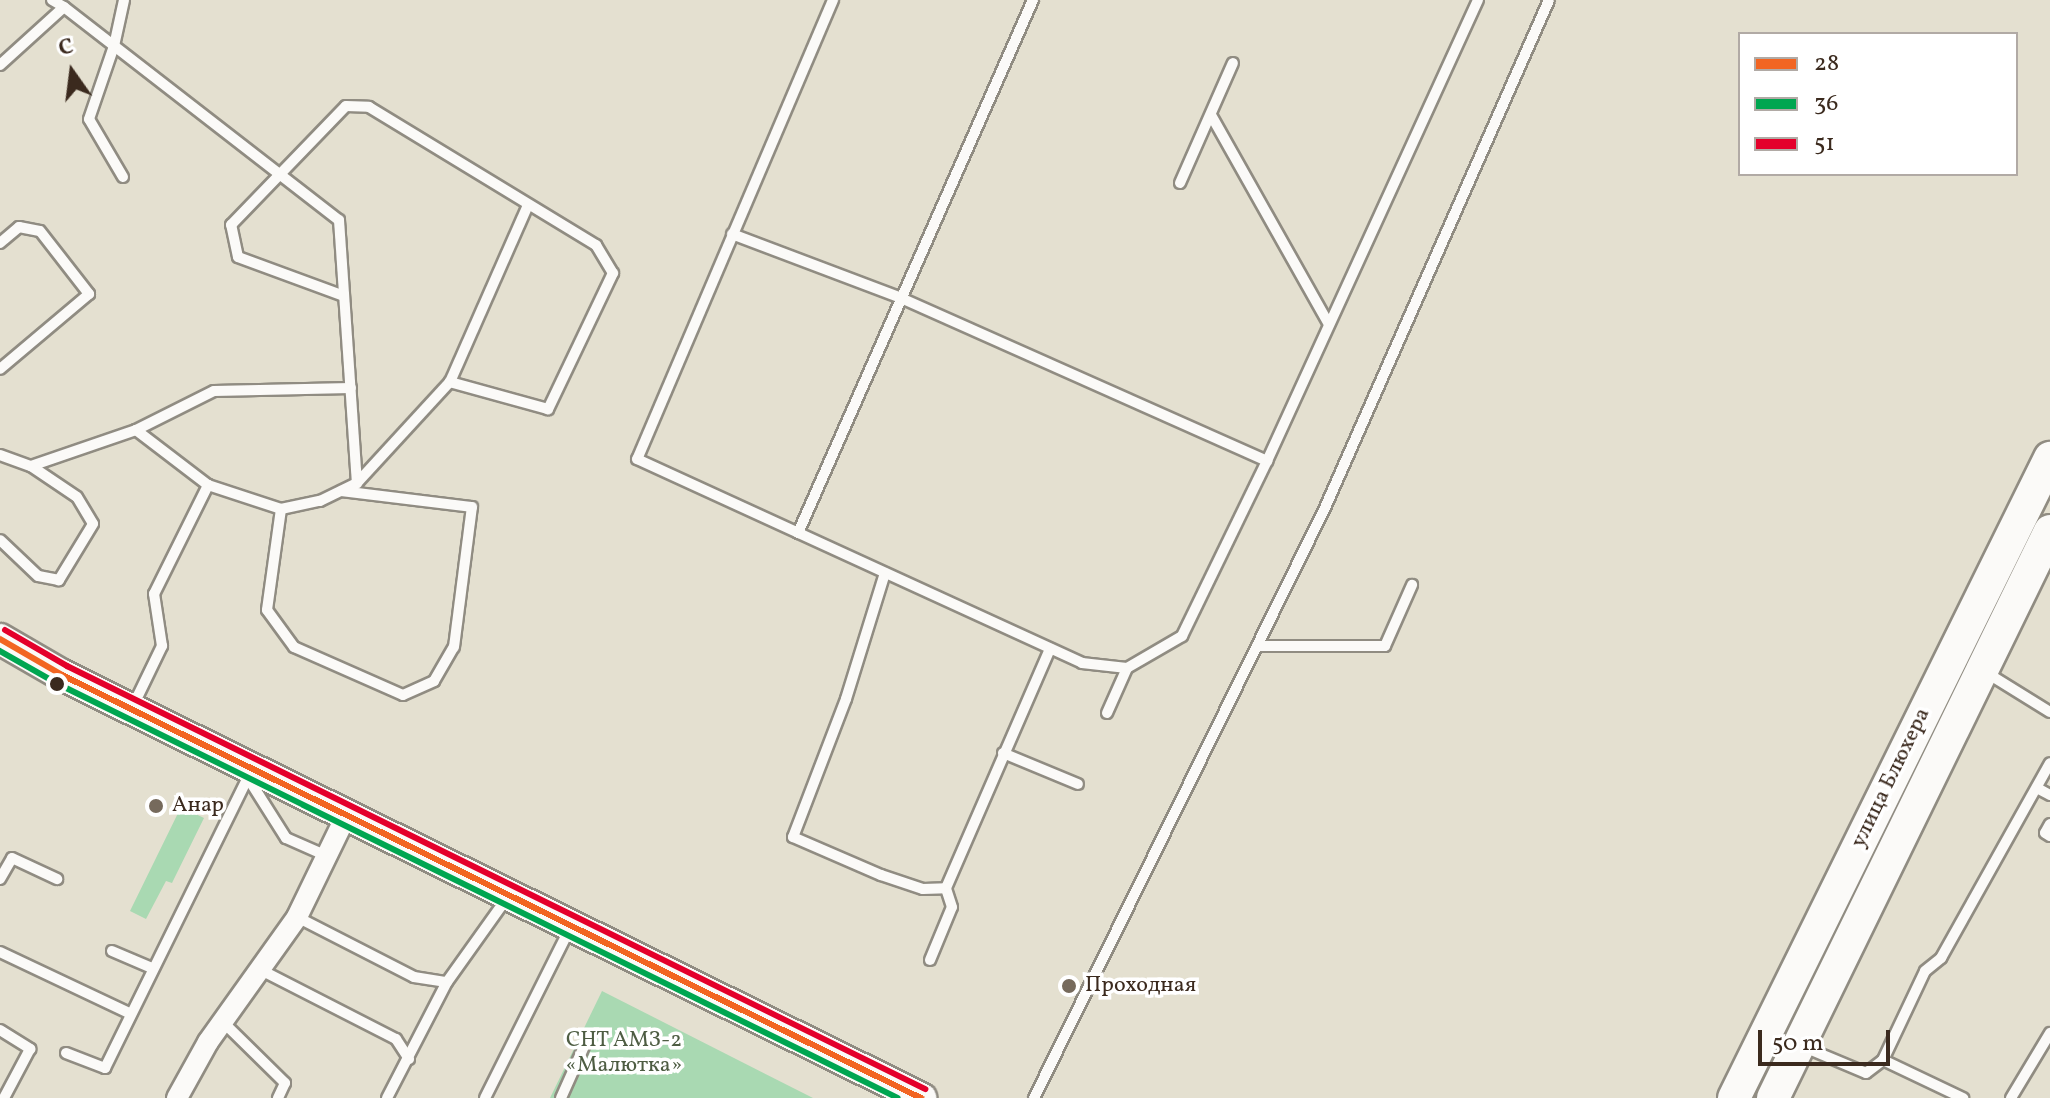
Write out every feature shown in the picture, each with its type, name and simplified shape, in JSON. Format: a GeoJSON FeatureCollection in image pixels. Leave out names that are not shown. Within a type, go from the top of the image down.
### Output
{"type":"FeatureCollection","features":[{"type":"Feature","properties":{"kind":"main road","name":"улица Блюхера"},"geometry":{"type":"LineString","coordinates":[[1734,1098],[2050,458]]}},
{"type":"Feature","properties":{"kind":"main road","name":"улица Блюхера"},"geometry":{"type":"LineString","coordinates":[[1773,1098],[2050,531]]}},
{"type":"Feature","properties":{"kind":"street"},"geometry":{"type":"LineString","coordinates":[[3,649],[132,708],[250,773],[347,814],[921,1098]]}},
{"type":"Feature","properties":{"kind":"street"},"geometry":{"type":"LineString","coordinates":[[177,1098],[223,1022],[297,917],[347,814]]}},
{"type":"Feature","properties":{"kind":"lane"},"geometry":{"type":"LineString","coordinates":[[52,0],[339,220],[357,483]]}},
{"type":"Feature","properties":{"kind":"lane"},"geometry":{"type":"LineString","coordinates":[[123,177],[89,119],[114,46],[124,0]]}},
{"type":"Feature","properties":{"kind":"lane"},"geometry":{"type":"LineString","coordinates":[[833,0],[637,459],[1082,663],[1127,668]]}},
{"type":"Feature","properties":{"kind":"lane"},"geometry":{"type":"LineString","coordinates":[[798,533],[1033,0]]}},
{"type":"Feature","properties":{"kind":"lane"},"geometry":{"type":"LineString","coordinates":[[1107,713],[1127,668],[1182,636],[1267,461],[1478,0]]}},
{"type":"Feature","properties":{"kind":"lane"},"geometry":{"type":"LineString","coordinates":[[1034,1098],[1324,510],[1549,0]]}},
{"type":"Feature","properties":{"kind":"lane"},"geometry":{"type":"LineString","coordinates":[[0,65],[64,7]]}},
{"type":"Feature","properties":{"kind":"lane"},"geometry":{"type":"LineString","coordinates":[[1180,183],[1233,63]]}},
{"type":"Feature","properties":{"kind":"lane"},"geometry":{"type":"LineString","coordinates":[[344,296],[238,257],[231,225],[346,106],[369,107],[596,245],[613,273],[548,409],[450,382]]}},
{"type":"Feature","properties":{"kind":"lane"},"geometry":{"type":"LineString","coordinates":[[1211,115],[1329,324]]}},
{"type":"Feature","properties":{"kind":"lane"},"geometry":{"type":"LineString","coordinates":[[136,430],[208,485],[281,509],[320,501],[357,483],[450,382],[528,205]]}},
{"type":"Feature","properties":{"kind":"lane"},"geometry":{"type":"LineString","coordinates":[[0,243],[19,227],[40,231],[89,294],[0,369]]}},
{"type":"Feature","properties":{"kind":"lane"},"geometry":{"type":"LineString","coordinates":[[732,234],[901,298],[1267,461]]}},
{"type":"Feature","properties":{"kind":"lane"},"geometry":{"type":"LineString","coordinates":[[31,466],[136,430],[214,391],[351,388]]}},
{"type":"Feature","properties":{"kind":"lane"},"geometry":{"type":"LineString","coordinates":[[0,455],[31,466],[77,497],[93,524],[59,580],[38,576],[0,540]]}},
{"type":"Feature","properties":{"kind":"lane"},"geometry":{"type":"LineString","coordinates":[[132,708],[162,646],[154,594],[208,485]]}},
{"type":"Feature","properties":{"kind":"lane"},"geometry":{"type":"LineString","coordinates":[[281,509],[267,610],[294,647],[403,695],[434,681],[454,647],[472,507],[340,491]]}},
{"type":"Feature","properties":{"kind":"lane"},"geometry":{"type":"LineString","coordinates":[[885,573],[846,699],[793,837],[881,875],[923,889],[946,888]]}},
{"type":"Feature","properties":{"kind":"lane"},"geometry":{"type":"LineString","coordinates":[[1257,646],[1385,646],[1412,585]]}},
{"type":"Feature","properties":{"kind":"lane"},"geometry":{"type":"LineString","coordinates":[[930,960],[952,907],[946,888],[1050,649]]}},
{"type":"Feature","properties":{"kind":"lane"},"geometry":{"type":"LineString","coordinates":[[1981,669],[2050,712]]}},
{"type":"Feature","properties":{"kind":"lane"},"geometry":{"type":"LineString","coordinates":[[1003,753],[1078,784]]}},
{"type":"Feature","properties":{"kind":"lane"},"geometry":{"type":"LineString","coordinates":[[1798,1045],[1866,1073],[1883,1060],[1925,971],[1941,958],[2050,763]]}},
{"type":"Feature","properties":{"kind":"lane"},"geometry":{"type":"LineString","coordinates":[[250,773],[286,838],[327,856]]}},
{"type":"Feature","properties":{"kind":"lane"},"geometry":{"type":"LineString","coordinates":[[66,1053],[105,1068],[129,1013],[250,773]]}},
{"type":"Feature","properties":{"kind":"lane"},"geometry":{"type":"LineString","coordinates":[[2037,788],[2050,795]]}},
{"type":"Feature","properties":{"kind":"lane"},"geometry":{"type":"LineString","coordinates":[[2050,824],[2045,833],[2050,836]]}},
{"type":"Feature","properties":{"kind":"lane"},"geometry":{"type":"LineString","coordinates":[[0,879],[12,858],[57,879]]}},
{"type":"Feature","properties":{"kind":"lane"},"geometry":{"type":"LineString","coordinates":[[387,1098],[447,982],[510,895]]}},
{"type":"Feature","properties":{"kind":"lane"},"geometry":{"type":"LineString","coordinates":[[297,917],[414,977],[447,982]]}},
{"type":"Feature","properties":{"kind":"lane"},"geometry":{"type":"LineString","coordinates":[[485,1098],[571,926]]}},
{"type":"Feature","properties":{"kind":"lane"},"geometry":{"type":"LineString","coordinates":[[112,951],[152,968]]}},
{"type":"Feature","properties":{"kind":"lane"},"geometry":{"type":"LineString","coordinates":[[0,952],[129,1013]]}},
{"type":"Feature","properties":{"kind":"lane"},"geometry":{"type":"LineString","coordinates":[[259,969],[396,1039],[409,1059]]}},
{"type":"Feature","properties":{"kind":"lane"},"geometry":{"type":"LineString","coordinates":[[223,1022],[285,1083],[278,1098]]}},
{"type":"Feature","properties":{"kind":"lane"},"geometry":{"type":"LineString","coordinates":[[0,1030],[30,1049],[4,1098]]}},
{"type":"Feature","properties":{"kind":"lane"},"geometry":{"type":"LineString","coordinates":[[2011,1098],[2050,1033]]}},
{"type":"Feature","properties":{"kind":"lane"},"geometry":{"type":"LineString","coordinates":[[561,1098],[589,1035]]}},
{"type":"Feature","properties":{"kind":"lane"},"geometry":{"type":"LineString","coordinates":[[1883,1060],[1963,1098]]}},
{"type":"Feature","properties":{"kind":"green space"},"geometry":{"type":"Polygon","coordinates":[[[181,807],[204,818],[172,883],[166,881],[146,919],[130,911],[181,807]]]}},
{"type":"Feature","properties":{"kind":"green space","name":"СНТ АМЗ-2 «Малютка»"},"geometry":{"type":"Polygon","coordinates":[[[602,991],[813,1098],[550,1098],[602,991]]]}},
{"type":"Feature","properties":{"kind":"transit line","name":"51"},"geometry":{"type":"LineString","coordinates":[[5,630],[67,666],[925,1089]]}},
{"type":"Feature","properties":{"kind":"transit line","name":"28"},"geometry":{"type":"LineString","coordinates":[[0,639],[62,675],[921,1098]]}},
{"type":"Feature","properties":{"kind":"transit line","name":"36"},"geometry":{"type":"LineString","coordinates":[[0,651],[58,684],[898,1098]]}},
{"type":"Feature","properties":{"kind":"place","name":"Анар"},"geometry":{"type":"Point","coordinates":[156,806]}},
{"type":"Feature","properties":{"kind":"place","name":"Проходная"},"geometry":{"type":"Point","coordinates":[1069,986]}}]}
